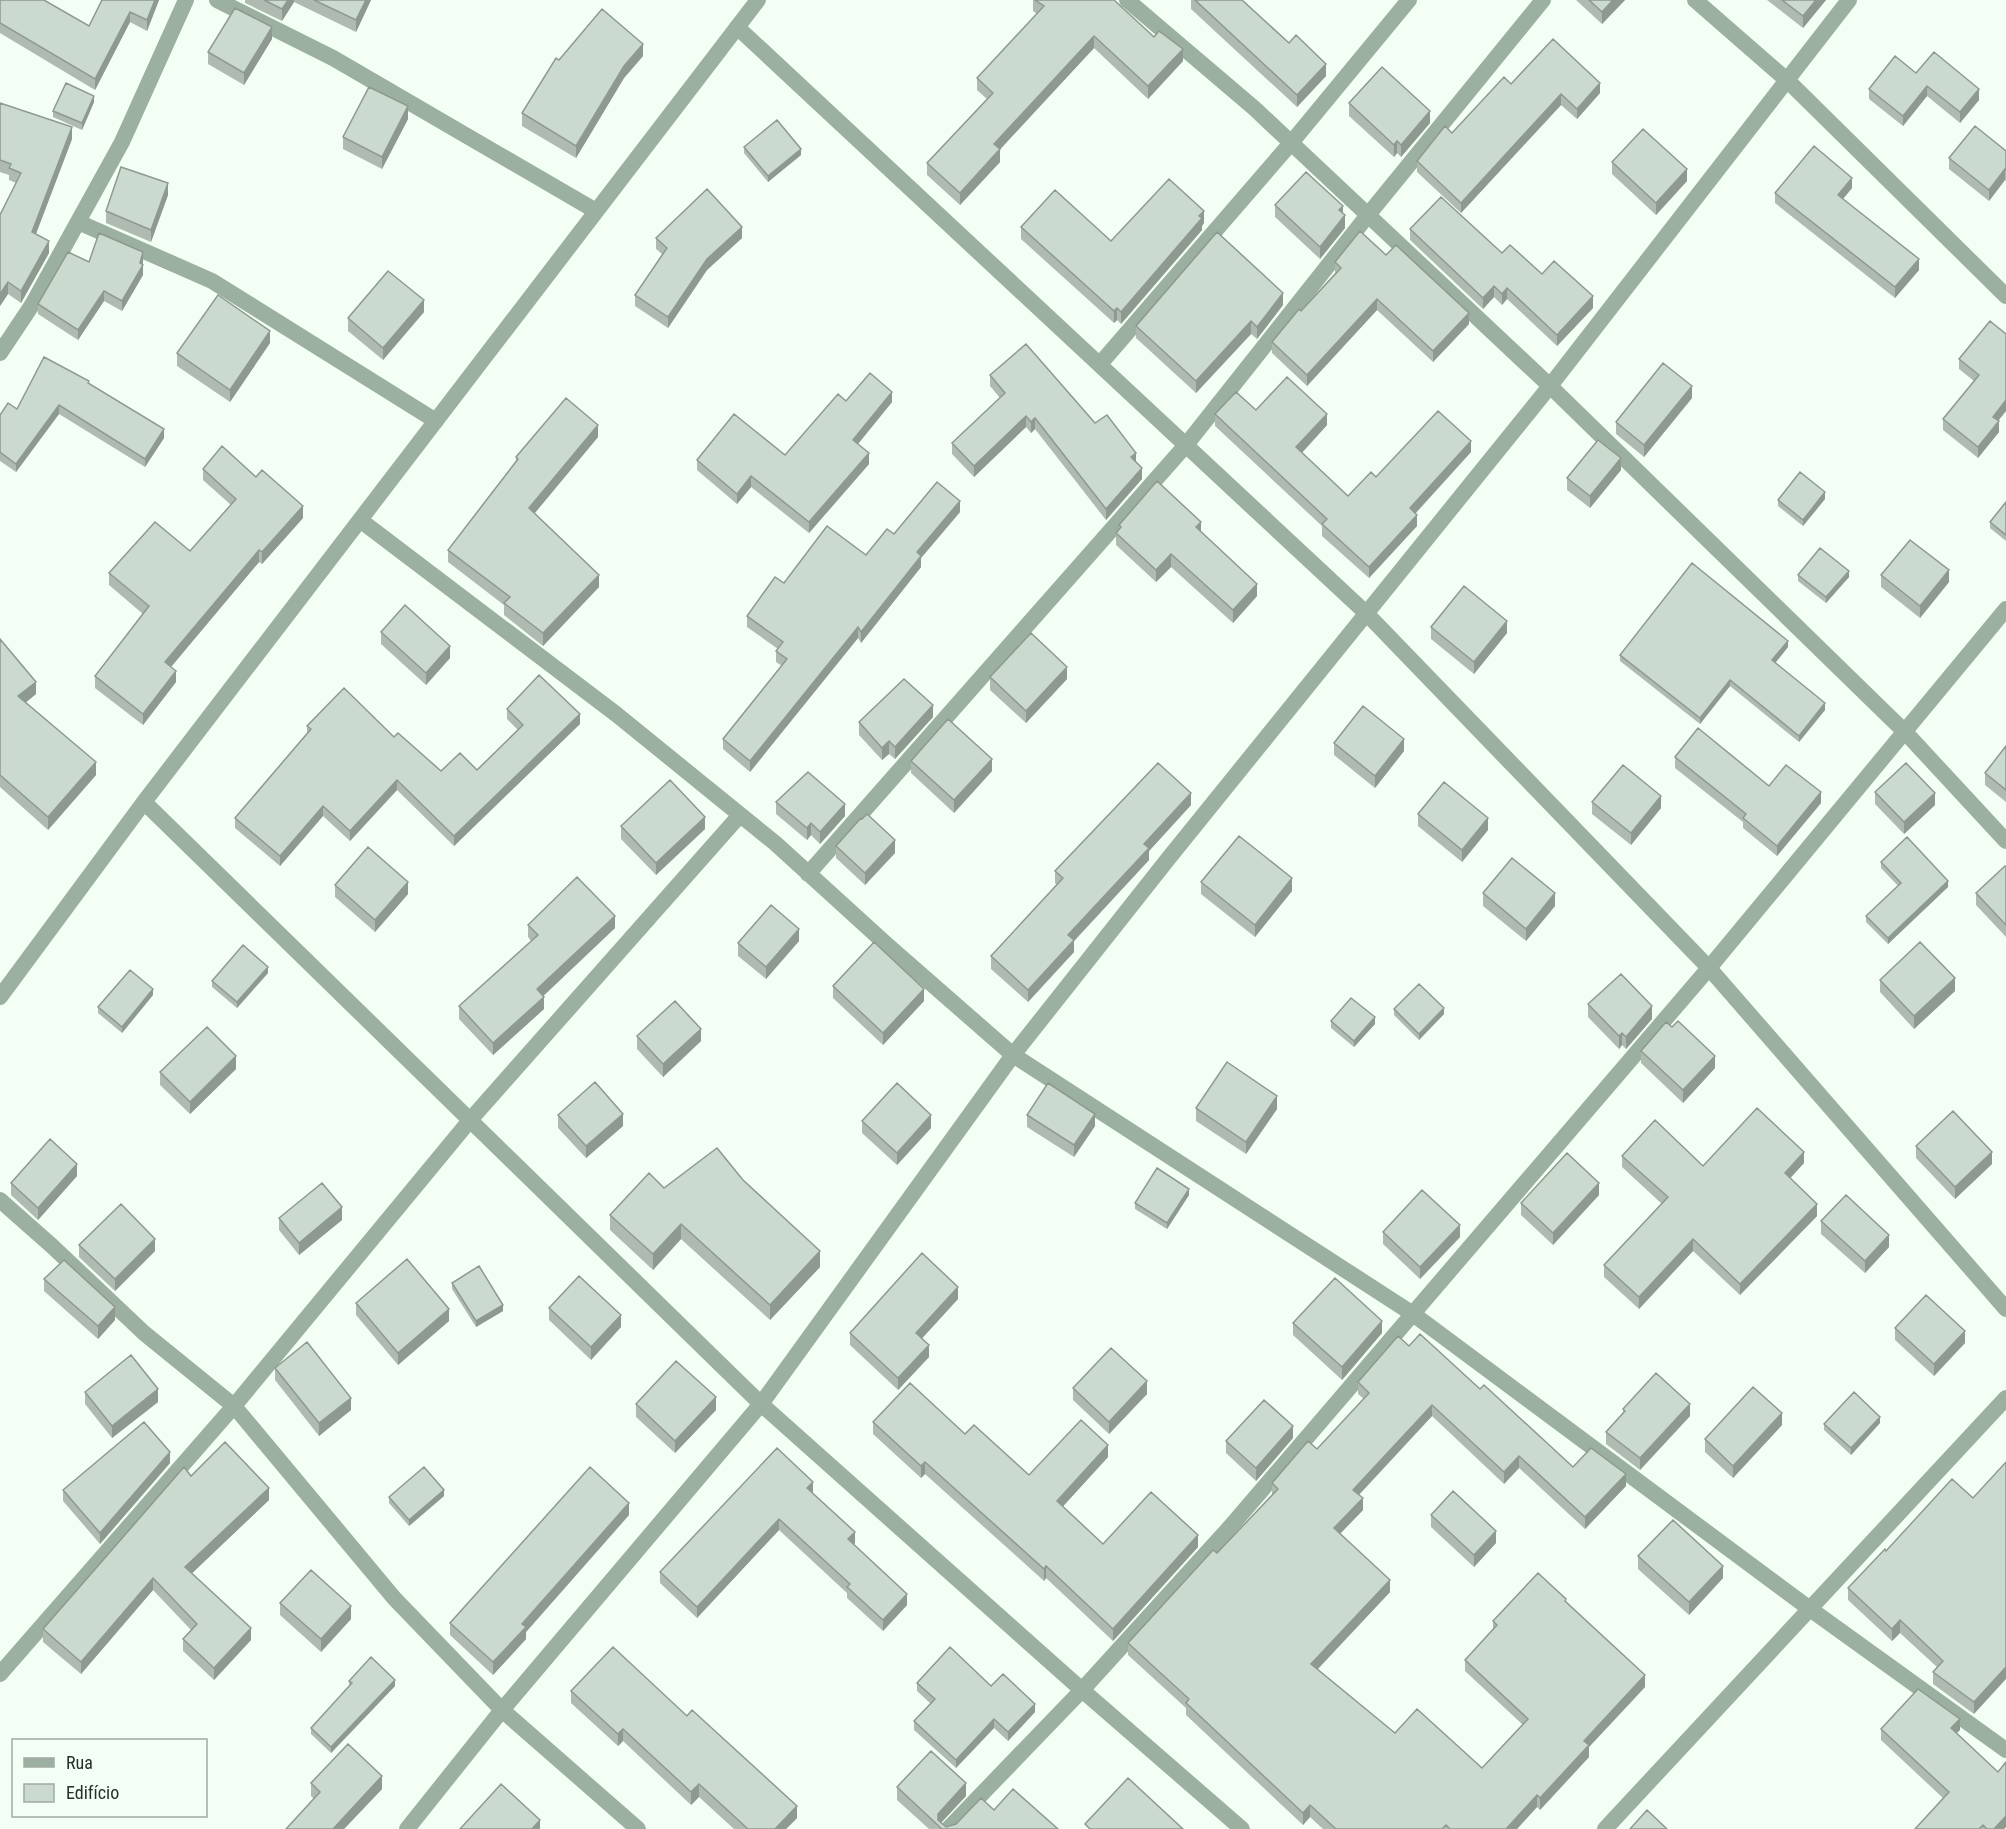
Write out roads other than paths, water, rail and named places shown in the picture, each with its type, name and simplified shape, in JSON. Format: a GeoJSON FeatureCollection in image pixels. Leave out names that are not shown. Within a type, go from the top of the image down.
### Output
{"type":"FeatureCollection","features":[{"type":"Feature","properties":{"kind":"street"},"geometry":{"type":"LineString","coordinates":[[0,353],[32,305],[122,142],[186,0]]}},
{"type":"Feature","properties":{"kind":"street"},"geometry":{"type":"LineString","coordinates":[[217,0],[333,58],[596,211]]}},
{"type":"Feature","properties":{"kind":"street"},"geometry":{"type":"LineString","coordinates":[[0,997],[144,802],[758,0]]}},
{"type":"Feature","properties":{"kind":"street"},"geometry":{"type":"LineString","coordinates":[[1127,0],[1254,108],[1550,386],[1905,732],[2006,842]]}},
{"type":"Feature","properties":{"kind":"street"},"geometry":{"type":"LineString","coordinates":[[1100,364],[1291,143],[1409,0]]}},
{"type":"Feature","properties":{"kind":"street"},"geometry":{"type":"LineString","coordinates":[[808,874],[1186,445],[1368,215],[1543,0]]}},
{"type":"Feature","properties":{"kind":"street"},"geometry":{"type":"LineString","coordinates":[[1695,0],[1788,81],[2006,296]]}},
{"type":"Feature","properties":{"kind":"street"},"geometry":{"type":"LineString","coordinates":[[407,1829],[502,1710],[761,1404],[1013,1055],[1550,386],[1849,0]]}},
{"type":"Feature","properties":{"kind":"street"},"geometry":{"type":"LineString","coordinates":[[737,27],[1366,613],[1709,969],[2006,1309]]}},
{"type":"Feature","properties":{"kind":"street"},"geometry":{"type":"LineString","coordinates":[[78,222],[212,281],[436,421]]}},
{"type":"Feature","properties":{"kind":"street"},"geometry":{"type":"LineString","coordinates":[[360,520],[616,714],[740,814],[1013,1055],[1413,1314],[1810,1609],[2006,1750]]}},
{"type":"Feature","properties":{"kind":"street"},"geometry":{"type":"LineString","coordinates":[[948,1829],[1082,1690],[1231,1526],[1709,969],[2006,609]]}},
{"type":"Feature","properties":{"kind":"street"},"geometry":{"type":"LineString","coordinates":[[144,802],[761,1404],[1242,1829]]}},
{"type":"Feature","properties":{"kind":"street"},"geometry":{"type":"LineString","coordinates":[[0,1674],[234,1406],[471,1119],[740,814]]}},
{"type":"Feature","properties":{"kind":"street"},"geometry":{"type":"LineString","coordinates":[[0,1200],[144,1333],[234,1406],[394,1598],[502,1710],[638,1829]]}},
{"type":"Feature","properties":{"kind":"street"},"geometry":{"type":"LineString","coordinates":[[1605,1829],[2006,1398]]}}]}
